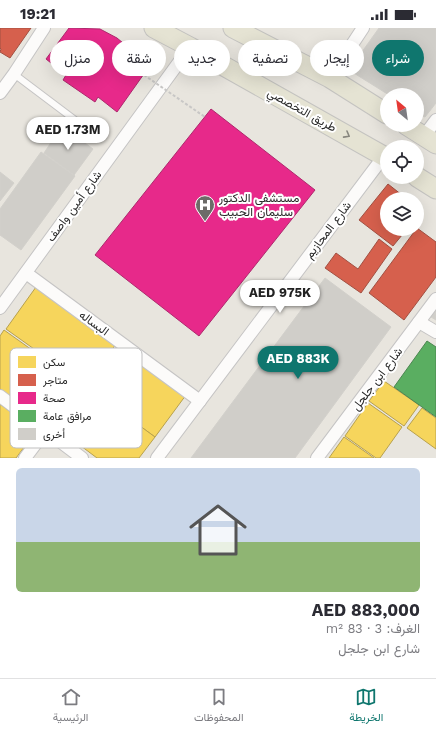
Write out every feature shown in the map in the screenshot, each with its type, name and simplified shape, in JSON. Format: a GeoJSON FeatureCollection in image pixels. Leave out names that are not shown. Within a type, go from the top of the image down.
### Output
{"type":"FeatureCollection","features":[{"type":"Feature","properties":{"kind":"main road","name":"طريق التخصصي"},"geometry":{"type":"LineString","coordinates":[[154,28],[177,40]]}},
{"type":"Feature","properties":{"kind":"main road"},"geometry":{"type":"LineString","coordinates":[[233,28],[330,78],[380,110]]}},
{"type":"Feature","properties":{"kind":"main road","name":"طريق التخصصي"},"geometry":{"type":"LineString","coordinates":[[230,69],[380,154]]}},
{"type":"Feature","properties":{"kind":"main road"},"geometry":{"type":"LineString","coordinates":[[417,132],[430,140]]}},
{"type":"Feature","properties":{"kind":"main road"},"geometry":{"type":"LineString","coordinates":[[424,181],[436,189]]}},
{"type":"Feature","properties":{"kind":"street"},"geometry":{"type":"LineString","coordinates":[[0,93],[44,28]]}},
{"type":"Feature","properties":{"kind":"street"},"geometry":{"type":"LineString","coordinates":[[330,78],[363,28]]}},
{"type":"Feature","properties":{"kind":"street","name":"شارع أمين واصف"},"geometry":{"type":"LineString","coordinates":[[0,308],[174,69]]}},
{"type":"Feature","properties":{"kind":"street"},"geometry":{"type":"LineString","coordinates":[[430,140],[436,120]]}},
{"type":"Feature","properties":{"kind":"street","name":"شارع المحازيم"},"geometry":{"type":"LineString","coordinates":[[157,458],[380,165]]}},
{"type":"Feature","properties":{"kind":"street","name":"البساله"},"geometry":{"type":"LineString","coordinates":[[26,273],[128,348]]}},
{"type":"Feature","properties":{"kind":"street","name":"شارع ابن جلجل"},"geometry":{"type":"LineString","coordinates":[[317,458],[436,299]]}},
{"type":"Feature","properties":{"kind":"street"},"geometry":{"type":"LineString","coordinates":[[419,322],[436,332]]}},
{"type":"Feature","properties":{"kind":"street","name":"البساله"},"geometry":{"type":"LineString","coordinates":[[142,358],[200,401]]}},
{"type":"Feature","properties":{"kind":"street"},"geometry":{"type":"LineString","coordinates":[[0,396],[10,403]]}},
{"type":"Feature","properties":{"kind":"street"},"geometry":{"type":"LineString","coordinates":[[25,458],[32,448]]}},
{"type":"Feature","properties":{"kind":"street"},"geometry":{"type":"LineString","coordinates":[[69,448],[82,458]]}},
{"type":"Feature","properties":{"kind":"lane"},"geometry":{"type":"LineString","coordinates":[[14,74],[83,126]]}},
{"type":"Feature","properties":{"kind":"path"},"geometry":{"type":"LineString","coordinates":[[145,76],[205,117]]}},
{"type":"Feature","properties":{"kind":"building: سكن"},"geometry":{"type":"Polygon","coordinates":[[[36,287],[116,344],[113,348],[33,348],[6,329],[36,287]]]}},
{"type":"Feature","properties":{"kind":"building: سكن"},"geometry":{"type":"Polygon","coordinates":[[[4,330],[29,348],[10,348],[10,397],[0,390],[0,336],[4,330]]]}},
{"type":"Feature","properties":{"kind":"building: سكن"},"geometry":{"type":"Polygon","coordinates":[[[142,363],[186,395],[155,437],[142,427],[142,363]]]}},
{"type":"Feature","properties":{"kind":"building: سكن"},"geometry":{"type":"Polygon","coordinates":[[[384,381],[419,405],[404,426],[369,401],[384,381]]]}},
{"type":"Feature","properties":{"kind":"building: سكن"},"geometry":{"type":"Polygon","coordinates":[[[368,403],[402,427],[380,458],[376,458],[345,436],[368,403]]]}},
{"type":"Feature","properties":{"kind":"building: سكن"},"geometry":{"type":"Polygon","coordinates":[[[0,404],[10,412],[10,448],[23,448],[16,458],[0,458],[0,404]]]}},
{"type":"Feature","properties":{"kind":"building: سكن"},"geometry":{"type":"Polygon","coordinates":[[[422,408],[436,418],[436,449],[407,428],[422,408]]]}},
{"type":"Feature","properties":{"kind":"building: سكن"},"geometry":{"type":"Polygon","coordinates":[[[142,427],[155,437],[139,458],[97,458],[84,448],[142,448],[142,427]]]}},
{"type":"Feature","properties":{"kind":"building: سكن"},"geometry":{"type":"Polygon","coordinates":[[[344,437],[374,458],[329,458],[344,437]]]}},
{"type":"Feature","properties":{"kind":"building: متاجر"},"geometry":{"type":"Polygon","coordinates":[[[0,28],[31,28],[10,58],[0,52],[0,28]]]}},
{"type":"Feature","properties":{"kind":"building: متاجر"},"geometry":{"type":"Polygon","coordinates":[[[388,184],[398,192],[382,192],[388,184]]]}},
{"type":"Feature","properties":{"kind":"building: متاجر"},"geometry":{"type":"Polygon","coordinates":[[[380,194],[380,236],[401,236],[393,246],[359,220],[380,194]]]}},
{"type":"Feature","properties":{"kind":"building: متاجر"},"geometry":{"type":"Polygon","coordinates":[[[424,233],[436,242],[436,277],[404,320],[369,293],[411,236],[424,236],[424,233]]]}},
{"type":"Feature","properties":{"kind":"building: متاجر"},"geometry":{"type":"Polygon","coordinates":[[[379,239],[392,249],[361,293],[325,268],[336,253],[358,269],[379,239]]]}},
{"type":"Feature","properties":{"kind":"building: صحة"},"geometry":{"type":"Polygon","coordinates":[[[69,28],[100,29],[119,40],[112,40],[112,76],[142,76],[117,112],[98,97],[95,102],[63,80],[65,76],[104,76],[104,40],[60,40],[69,28]]]}},
{"type":"Feature","properties":{"kind":"building: صحة"},"geometry":{"type":"Polygon","coordinates":[[[50,54],[50,62],[46,59],[50,54]]]}},
{"type":"Feature","properties":{"kind":"building: صحة","name":"مستشفى الدكتور سليمان الحبيب"},"geometry":{"type":"Polygon","coordinates":[[[211,109],[315,190],[199,336],[95,255],[211,109]]]}},
{"type":"Feature","properties":{"kind":"building: مرافق عامة"},"geometry":{"type":"Polygon","coordinates":[[[427,341],[436,347],[436,417],[394,387],[427,341]]]}},
{"type":"Feature","properties":{"kind":"building: أخرى"},"geometry":{"type":"Polygon","coordinates":[[[379,28],[436,28],[436,103],[425,117],[424,88],[380,88],[380,89],[359,76],[364,76],[364,49],[379,28]]]}},
{"type":"Feature","properties":{"kind":"building: أخرى"},"geometry":{"type":"Polygon","coordinates":[[[62,126],[93,149],[74,175],[44,153],[62,126]]]}},
{"type":"Feature","properties":{"kind":"building: أخرى"},"geometry":{"type":"Polygon","coordinates":[[[41,152],[75,176],[21,250],[0,235],[0,209],[41,152]]]}},
{"type":"Feature","properties":{"kind":"building: أخرى"},"geometry":{"type":"Polygon","coordinates":[[[0,172],[14,183],[0,201],[0,172]]]}},
{"type":"Feature","properties":{"kind":"building: أخرى"},"geometry":{"type":"Polygon","coordinates":[[[325,278],[391,327],[295,458],[191,458],[325,278]]]}},
{"type":"Feature","properties":{"kind":"building: أخرى"},"geometry":{"type":"Polygon","coordinates":[[[436,309],[436,320],[431,317],[436,309]]]}},
{"type":"Feature","properties":{"kind":"place","name":"مستشفى الدكتور سليمان الحبيب"},"geometry":{"type":"Point","coordinates":[205,222]}}]}
